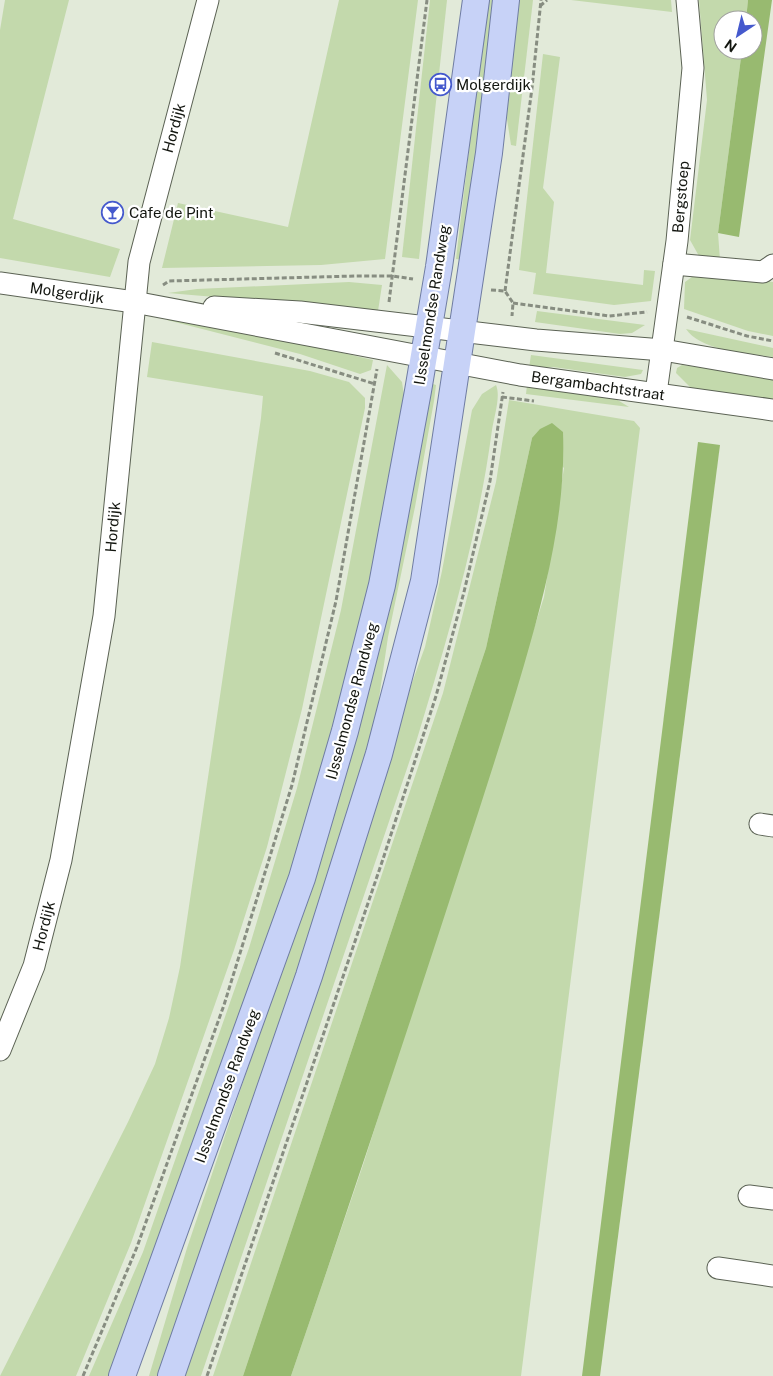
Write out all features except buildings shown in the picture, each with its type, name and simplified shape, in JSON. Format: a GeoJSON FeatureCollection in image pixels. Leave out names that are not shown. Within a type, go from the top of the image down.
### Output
{"type":"FeatureCollection","features":[{"type":"Feature","properties":{"kind":"main road","name":"IJsselmondse Randweg"},"geometry":{"type":"LineString","coordinates":[[122,1376],[302,878],[345,731],[382,585],[424,358],[476,0]]}},
{"type":"Feature","properties":{"kind":"main road"},"geometry":{"type":"LineString","coordinates":[[171,1376],[310,976],[379,754],[424,581],[489,153],[506,0]]}},
{"type":"Feature","properties":{"kind":"street","name":"Hordijk"},"geometry":{"type":"LineString","coordinates":[[0,1050],[34,966],[61,860],[104,616],[139,262],[208,0]]}},
{"type":"Feature","properties":{"kind":"street","name":"Bergstoep"},"geometry":{"type":"LineString","coordinates":[[656,393],[674,264],[693,68],[687,0]]}},
{"type":"Feature","properties":{"kind":"street"},"geometry":{"type":"LineString","coordinates":[[674,264],[763,272],[773,265]]}},
{"type":"Feature","properties":{"kind":"street","name":"Molgerdijk"},"geometry":{"type":"LineString","coordinates":[[0,283],[134,302],[424,358]]}},
{"type":"Feature","properties":{"kind":"street","name":"Molgerdijk"},"geometry":{"type":"LineString","coordinates":[[134,302],[300,312],[463,331]]}},
{"type":"Feature","properties":{"kind":"street"},"geometry":{"type":"LineString","coordinates":[[463,331],[663,350],[773,369]]}},
{"type":"Feature","properties":{"kind":"street","name":"Bergambachtstraat"},"geometry":{"type":"LineString","coordinates":[[424,358],[520,376],[773,410]]}},
{"type":"Feature","properties":{"kind":"street"},"geometry":{"type":"LineString","coordinates":[[749,1196],[773,1199]]}},
{"type":"Feature","properties":{"kind":"street"},"geometry":{"type":"LineString","coordinates":[[718,1268],[773,1276]]}},
{"type":"Feature","properties":{"kind":"path"},"geometry":{"type":"LineString","coordinates":[[134,302],[169,281],[393,276],[426,0]]}},
{"type":"Feature","properties":{"kind":"path"},"geometry":{"type":"LineString","coordinates":[[505,292],[532,88],[541,0]]}},
{"type":"Feature","properties":{"kind":"path"},"geometry":{"type":"LineString","coordinates":[[540,7],[547,0]]}},
{"type":"Feature","properties":{"kind":"path","name":"IJsselmondse Randweg"},"geometry":{"type":"LineString","coordinates":[[83,1376],[137,1247],[224,1005],[292,785],[336,601],[375,384]]}},
{"type":"Feature","properties":{"kind":"path"},"geometry":{"type":"LineString","coordinates":[[207,1376],[380,868],[436,696],[464,592],[490,481]]}},
{"type":"Feature","properties":{"kind":"shaded area"},"geometry":{"type":"Polygon","coordinates":[[[5,0],[69,0],[13,219],[120,249],[110,277],[0,258],[0,30],[5,0]]]}},
{"type":"Feature","properties":{"kind":"shaded area"},"geometry":{"type":"Polygon","coordinates":[[[339,0],[418,0],[385,259],[321,265],[162,268],[178,203],[288,227],[339,0]]]}},
{"type":"Feature","properties":{"kind":"shaded area"},"geometry":{"type":"Polygon","coordinates":[[[430,0],[447,0],[419,259],[402,257],[430,0]]]}},
{"type":"Feature","properties":{"kind":"shaded area"},"geometry":{"type":"Polygon","coordinates":[[[487,0],[494,0],[464,260],[456,259],[487,0]]]}},
{"type":"Feature","properties":{"kind":"shaded area"},"geometry":{"type":"Polygon","coordinates":[[[515,0],[533,0],[516,146],[511,145],[504,100],[515,0]]]}},
{"type":"Feature","properties":{"kind":"shaded area"},"geometry":{"type":"Polygon","coordinates":[[[571,0],[671,0],[672,12],[571,0]]]}},
{"type":"Feature","properties":{"kind":"shaded area"},"geometry":{"type":"Polygon","coordinates":[[[699,0],[748,0],[747,10],[713,10],[713,60],[741,60],[718,233],[720,260],[699,256],[690,240],[707,100],[699,0]]]}},
{"type":"Feature","properties":{"kind":"shaded area"},"geometry":{"type":"Polygon","coordinates":[[[748,0],[772,0],[739,237],[718,233],[741,60],[763,60],[763,10],[747,10],[748,0]]]}},
{"type":"Feature","properties":{"kind":"shaded area"},"geometry":{"type":"Polygon","coordinates":[[[543,54],[560,57],[543,188],[554,202],[546,273],[643,285],[644,270],[655,271],[651,301],[614,305],[533,294],[536,273],[519,270],[543,54]]]}},
{"type":"Feature","properties":{"kind":"shaded area"},"geometry":{"type":"Polygon","coordinates":[[[699,272],[773,282],[773,336],[748,331],[684,309],[685,282],[699,272]]]}},
{"type":"Feature","properties":{"kind":"shaded area"},"geometry":{"type":"Polygon","coordinates":[[[349,282],[382,285],[378,311],[168,293],[197,289],[349,282]]]}},
{"type":"Feature","properties":{"kind":"shaded area"},"geometry":{"type":"Polygon","coordinates":[[[537,311],[645,325],[632,333],[620,334],[535,322],[537,311]]]}},
{"type":"Feature","properties":{"kind":"shaded area"},"geometry":{"type":"Polygon","coordinates":[[[167,315],[205,321],[373,360],[371,370],[360,374],[300,354],[167,320],[167,315]]]}},
{"type":"Feature","properties":{"kind":"shaded area"},"geometry":{"type":"Polygon","coordinates":[[[686,329],[773,348],[773,357],[725,350],[702,342],[686,329]]]}},
{"type":"Feature","properties":{"kind":"shaded area"},"geometry":{"type":"Polygon","coordinates":[[[152,342],[310,371],[349,382],[365,398],[365,408],[302,709],[267,847],[234,950],[131,1243],[76,1376],[0,1376],[128,1122],[155,1064],[169,1018],[180,967],[261,418],[263,396],[147,377],[152,342]]]}},
{"type":"Feature","properties":{"kind":"shaded area"},"geometry":{"type":"Polygon","coordinates":[[[531,355],[643,370],[641,374],[625,377],[553,367],[529,368],[531,355]]]}},
{"type":"Feature","properties":{"kind":"shaded area"},"geometry":{"type":"Polygon","coordinates":[[[387,365],[402,382],[405,402],[357,639],[338,717],[315,797],[263,955],[108,1376],[89,1376],[143,1252],[249,948],[297,788],[341,610],[387,365]]]}},
{"type":"Feature","properties":{"kind":"shaded area"},"geometry":{"type":"Polygon","coordinates":[[[682,365],[773,377],[773,399],[698,391],[690,387],[676,373],[677,368],[682,365]]]}},
{"type":"Feature","properties":{"kind":"shaded area"},"geometry":{"type":"Polygon","coordinates":[[[433,384],[436,385],[434,401],[415,507],[388,637],[378,705],[370,743],[330,878],[161,1376],[149,1376],[187,1248],[315,869],[433,384]]]}},
{"type":"Feature","properties":{"kind":"shaded area"},"geometry":{"type":"Polygon","coordinates":[[[496,385],[498,395],[497,407],[479,508],[451,624],[417,739],[201,1376],[184,1376],[401,713],[425,647],[442,571],[472,410],[482,394],[496,385]]]}},
{"type":"Feature","properties":{"kind":"shaded area"},"geometry":{"type":"Polygon","coordinates":[[[527,385],[611,396],[629,407],[526,394],[527,385]]]}},
{"type":"Feature","properties":{"kind":"shaded area"},"geometry":{"type":"Polygon","coordinates":[[[509,400],[634,421],[640,428],[521,1376],[291,1376],[363,1165],[544,597],[564,468],[532,438],[486,648],[243,1376],[213,1376],[443,693],[496,482],[509,400]]]}},
{"type":"Feature","properties":{"kind":"shaded area"},"geometry":{"type":"Polygon","coordinates":[[[552,423],[563,432],[561,491],[553,550],[532,637],[479,811],[291,1376],[243,1376],[486,648],[532,438],[540,429],[552,423]]]}},
{"type":"Feature","properties":{"kind":"shaded area"},"geometry":{"type":"Polygon","coordinates":[[[698,442],[720,445],[600,1376],[582,1376],[698,442]]]}},
{"type":"Feature","properties":{"kind":"place","name":"Molgerdijk"},"geometry":{"type":"Point","coordinates":[440,85]}},
{"type":"Feature","properties":{"kind":"place","name":"Cafe de Pint"},"geometry":{"type":"Point","coordinates":[113,213]}}]}
